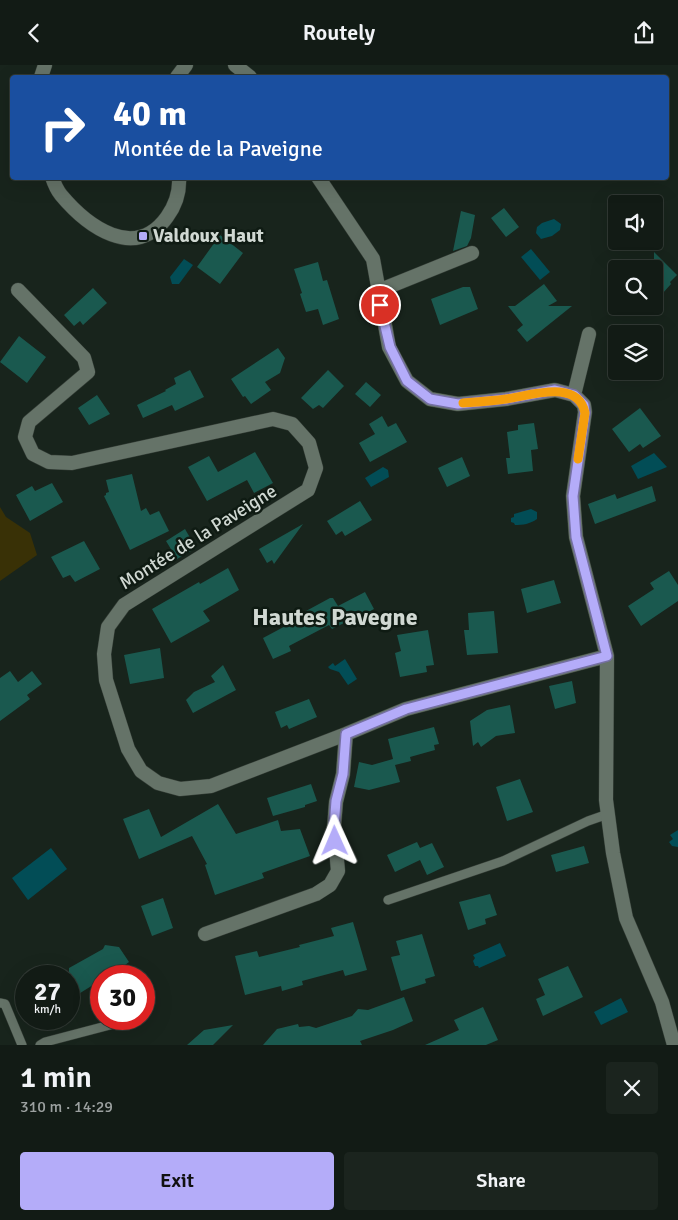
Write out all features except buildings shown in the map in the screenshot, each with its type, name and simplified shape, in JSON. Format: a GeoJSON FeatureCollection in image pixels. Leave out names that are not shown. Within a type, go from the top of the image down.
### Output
{"type":"FeatureCollection","features":[{"type":"Feature","properties":{"kind":"street"},"geometry":{"type":"LineString","coordinates":[[235,65],[248,75]]}},
{"type":"Feature","properties":{"kind":"street"},"geometry":{"type":"LineString","coordinates":[[53,180],[60,194],[82,215],[102,231],[119,238],[143,236],[153,232],[163,223],[178,197],[179,180]]}},
{"type":"Feature","properties":{"kind":"street"},"geometry":{"type":"LineString","coordinates":[[320,180],[373,259],[390,347],[407,381],[430,399],[458,404],[506,399],[555,390],[574,395],[584,405],[585,413],[573,496],[576,537],[607,656],[606,800],[612,853],[626,918],[662,1002],[674,1045]]}},
{"type":"Feature","properties":{"kind":"street"},"geometry":{"type":"LineString","coordinates":[[378,291],[472,253]]}},
{"type":"Feature","properties":{"kind":"street","name":"Montée de la Paveigne"},"geometry":{"type":"LineString","coordinates":[[18,290],[84,358],[88,372],[29,422],[25,437],[33,454],[49,462],[72,463],[273,419],[292,424],[309,443],[316,468],[308,490],[124,605],[108,627],[104,653],[106,680],[128,749],[141,771],[158,783],[180,789],[211,786],[406,709],[607,656]]}},
{"type":"Feature","properties":{"kind":"street"},"geometry":{"type":"LineString","coordinates":[[574,395],[589,334]]}},
{"type":"Feature","properties":{"kind":"street"},"geometry":{"type":"LineString","coordinates":[[204,934],[316,893],[330,885],[338,871],[334,827],[336,801],[343,774],[346,734]]}},
{"type":"Feature","properties":{"kind":"lane"},"geometry":{"type":"LineString","coordinates":[[388,900],[503,861],[588,821],[608,814]]}},
{"type":"Feature","properties":{"kind":"lane"},"geometry":{"type":"LineString","coordinates":[[0,1003],[6,1004],[22,1045]]}},
{"type":"Feature","properties":{"kind":"lane"},"geometry":{"type":"LineString","coordinates":[[40,1045],[44,1042],[90,1030]]}},
{"type":"Feature","properties":{"kind":"shaded area"},"geometry":{"type":"Polygon","coordinates":[[[0,507],[6,517],[30,533],[37,555],[0,581],[0,507]]]}},
{"type":"Feature","properties":{"kind":"water"},"geometry":{"type":"Polygon","coordinates":[[[554,219],[561,224],[560,230],[552,236],[541,239],[536,233],[537,227],[554,219]]]}},
{"type":"Feature","properties":{"kind":"water"},"geometry":{"type":"Polygon","coordinates":[[[531,249],[550,272],[540,280],[521,257],[531,249]]]}},
{"type":"Feature","properties":{"kind":"water"},"geometry":{"type":"Polygon","coordinates":[[[184,259],[193,265],[179,284],[172,284],[170,277],[184,259]]]}},
{"type":"Feature","properties":{"kind":"water"},"geometry":{"type":"Polygon","coordinates":[[[654,453],[667,467],[638,479],[631,466],[654,453]]]}},
{"type":"Feature","properties":{"kind":"water"},"geometry":{"type":"Polygon","coordinates":[[[383,467],[388,470],[389,477],[371,487],[365,478],[383,467]]]}},
{"type":"Feature","properties":{"kind":"water"},"geometry":{"type":"Polygon","coordinates":[[[531,509],[537,512],[537,519],[521,525],[515,525],[511,522],[514,514],[531,509]]]}},
{"type":"Feature","properties":{"kind":"water"},"geometry":{"type":"Polygon","coordinates":[[[345,659],[357,679],[348,685],[339,672],[328,667],[333,663],[335,666],[345,659]]]}},
{"type":"Feature","properties":{"kind":"water"},"geometry":{"type":"Polygon","coordinates":[[[678,830],[678,847],[672,846],[669,842],[673,839],[670,835],[678,830]]]}},
{"type":"Feature","properties":{"kind":"water"},"geometry":{"type":"Polygon","coordinates":[[[51,848],[67,869],[28,900],[12,878],[51,848]]]}},
{"type":"Feature","properties":{"kind":"water"},"geometry":{"type":"Polygon","coordinates":[[[500,943],[506,956],[479,968],[475,966],[473,955],[500,943]]]}},
{"type":"Feature","properties":{"kind":"water"},"geometry":{"type":"Polygon","coordinates":[[[621,998],[628,1012],[601,1025],[594,1012],[621,998]]]}},
{"type":"Feature","properties":{"kind":"slow traffic"},"geometry":{"type":"LineString","coordinates":[[463,403],[506,399],[555,390],[574,395],[584,405],[585,413],[578,459]]}},
{"type":"Feature","properties":{"kind":"place","name":"Valdoux Haut"},"geometry":{"type":"Point","coordinates":[143,236]}},
{"type":"Feature","properties":{"kind":"district","name":"Hautes Pavegne"},"geometry":{"type":"Point","coordinates":[335,617]}},
{"type":"Feature","properties":{"kind":"route"},"geometry":{"type":"LineString","coordinates":[[335,841],[336,801],[343,774],[346,734],[406,709],[607,656],[576,537],[573,496],[585,413],[584,405],[574,395],[555,390],[506,399],[458,404],[430,399],[407,381],[390,347],[380,305]]}}]}
